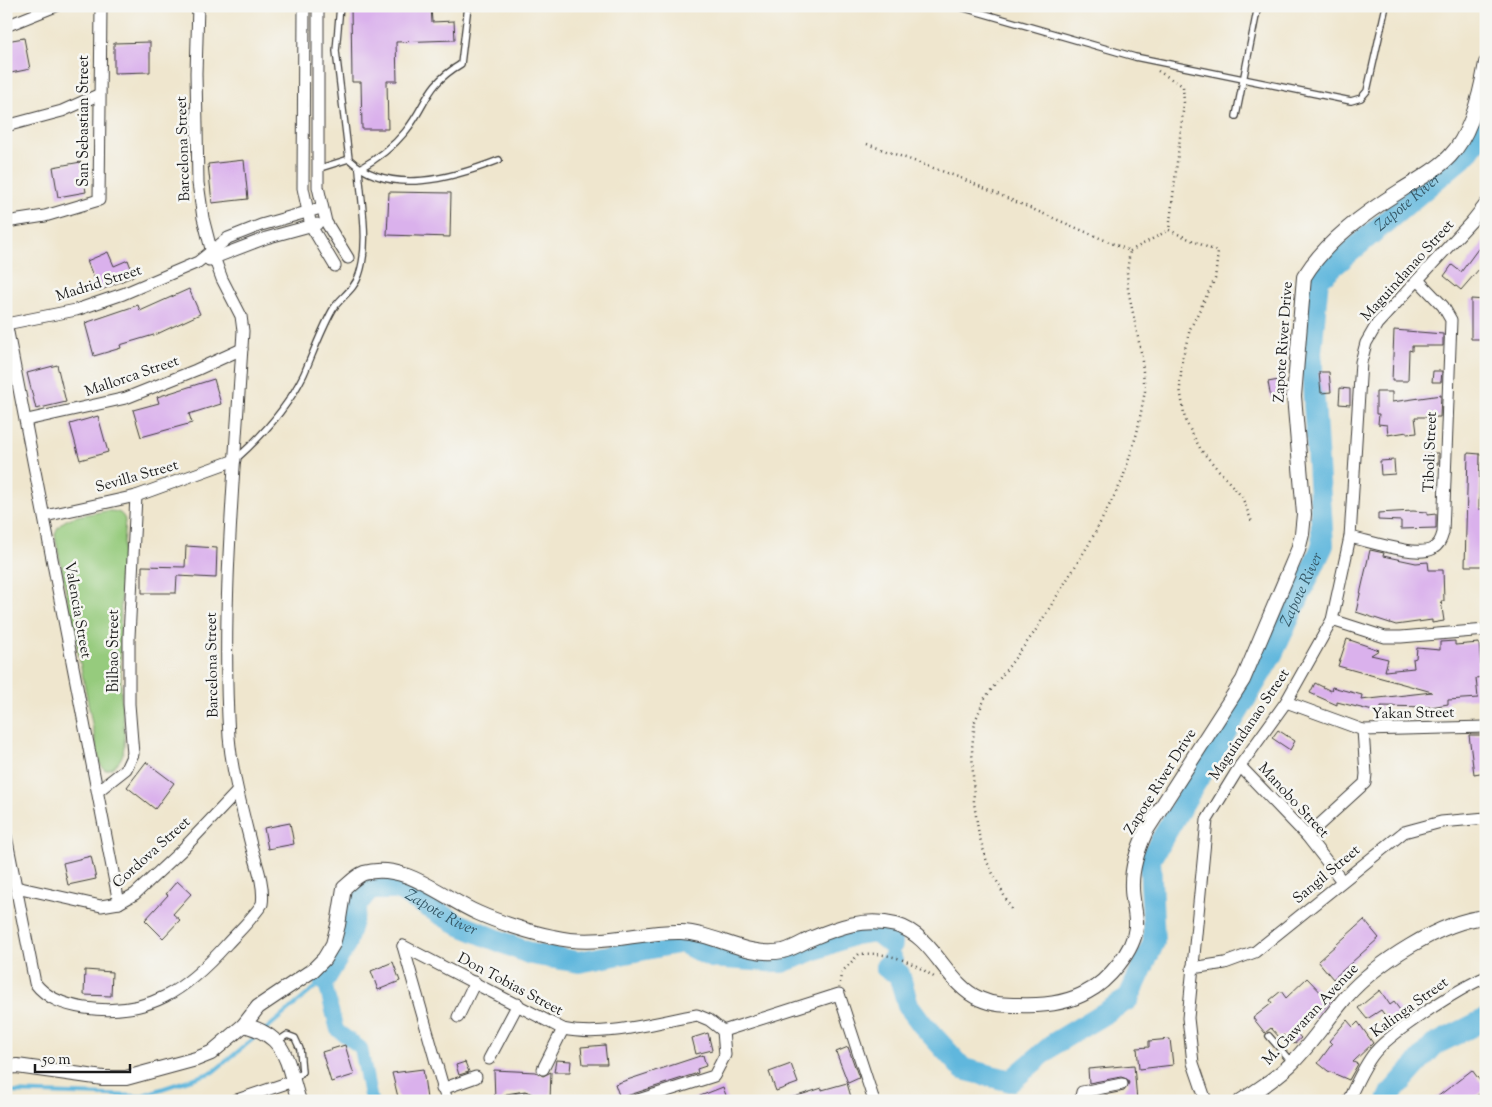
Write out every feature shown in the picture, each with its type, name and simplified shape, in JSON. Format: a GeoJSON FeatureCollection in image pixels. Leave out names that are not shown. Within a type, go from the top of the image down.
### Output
{"type":"FeatureCollection","features":[{"type":"Feature","properties":{"kind":"street"},"geometry":{"type":"LineString","coordinates":[[6,26],[56,6]]}},
{"type":"Feature","properties":{"kind":"street","name":"San Sebastian Street"},"geometry":{"type":"LineString","coordinates":[[6,222],[45,216],[99,200],[98,95],[101,6]]}},
{"type":"Feature","properties":{"kind":"street","name":"Barcelona Street"},"geometry":{"type":"LineString","coordinates":[[6,836],[35,983],[43,993],[75,1006],[97,1009],[120,1009],[160,1000],[191,981],[210,963],[262,904],[262,886],[237,792],[230,740],[226,682],[227,559],[242,349],[241,316],[213,254],[203,218],[198,183],[196,73],[198,6]]}},
{"type":"Feature","properties":{"kind":"street"},"geometry":{"type":"LineString","coordinates":[[304,6],[303,188],[307,212],[312,226],[335,266]]}},
{"type":"Feature","properties":{"kind":"street"},"geometry":{"type":"LineString","coordinates":[[318,6],[318,169],[321,208],[326,222],[348,258]]}},
{"type":"Feature","properties":{"kind":"street","name":"Zapote River Drive"},"geometry":{"type":"LineString","coordinates":[[6,1067],[17,1066],[103,1078],[126,1078],[196,1060],[249,1026],[258,1007],[313,970],[324,959],[333,944],[344,888],[365,873],[384,871],[399,873],[419,881],[480,914],[553,938],[593,942],[682,932],[743,949],[764,952],[784,950],[849,924],[864,922],[893,924],[908,929],[920,938],[964,988],[979,999],[998,1004],[1036,1006],[1058,1004],[1087,992],[1111,975],[1132,943],[1136,927],[1132,886],[1136,854],[1146,831],[1243,680],[1302,534],[1304,514],[1294,396],[1304,277],[1312,264],[1366,213],[1434,169],[1451,155],[1477,105],[1486,64]]}},
{"type":"Feature","properties":{"kind":"street"},"geometry":{"type":"LineString","coordinates":[[6,126],[62,111],[98,95]]}},
{"type":"Feature","properties":{"kind":"street","name":"Maguindanao Street"},"geometry":{"type":"LineString","coordinates":[[1206,1101],[1193,1063],[1188,1018],[1207,820],[1240,766],[1286,702],[1332,620],[1350,537],[1361,362],[1366,343],[1377,324],[1486,203]]}},
{"type":"Feature","properties":{"kind":"street","name":"Madrid Street"},"geometry":{"type":"LineString","coordinates":[[213,254],[228,238],[321,208]]}},
{"type":"Feature","properties":{"kind":"street","name":"Madrid Street"},"geometry":{"type":"LineString","coordinates":[[6,324],[76,310],[163,278],[213,254],[326,222]]}},
{"type":"Feature","properties":{"kind":"street","name":"Tiboli Street"},"geometry":{"type":"LineString","coordinates":[[1350,537],[1418,552],[1432,549],[1440,542],[1443,533],[1451,320],[1443,306],[1418,280]]}},
{"type":"Feature","properties":{"kind":"street","name":"Valencia Street"},"geometry":{"type":"LineString","coordinates":[[6,324],[27,420],[68,650],[98,791],[119,903]]}},
{"type":"Feature","properties":{"kind":"street","name":"Mallorca Street"},"geometry":{"type":"LineString","coordinates":[[27,420],[126,398],[242,349]]}},
{"type":"Feature","properties":{"kind":"street","name":"Sevilla Street"},"geometry":{"type":"LineString","coordinates":[[45,516],[136,496],[235,460]]}},
{"type":"Feature","properties":{"kind":"street","name":"Bilbao Street"},"geometry":{"type":"LineString","coordinates":[[98,791],[126,769],[133,754],[129,704],[128,637],[136,496]]}},
{"type":"Feature","properties":{"kind":"street"},"geometry":{"type":"LineString","coordinates":[[1332,620],[1385,637],[1486,630]]}},
{"type":"Feature","properties":{"kind":"street","name":"Yakan Street"},"geometry":{"type":"LineString","coordinates":[[1286,702],[1363,730],[1486,727]]}},
{"type":"Feature","properties":{"kind":"street","name":"Yakan Street"},"geometry":{"type":"LineString","coordinates":[[1307,836],[1365,783],[1363,730]]}},
{"type":"Feature","properties":{"kind":"street","name":"Manobo Street"},"geometry":{"type":"LineString","coordinates":[[1240,766],[1307,836],[1342,881]]}},
{"type":"Feature","properties":{"kind":"street","name":"Cordova Street"},"geometry":{"type":"LineString","coordinates":[[16,887],[101,906],[119,903],[135,894],[237,792]]}},
{"type":"Feature","properties":{"kind":"street","name":"Sangil Street"},"geometry":{"type":"LineString","coordinates":[[1192,968],[1225,963],[1254,952],[1404,832],[1441,822],[1486,818]]}},
{"type":"Feature","properties":{"kind":"street","name":"M. Gawaran Avenue"},"geometry":{"type":"LineString","coordinates":[[1241,1101],[1269,1083],[1292,1063],[1347,995],[1370,975],[1437,930],[1457,922],[1486,917]]}},
{"type":"Feature","properties":{"kind":"street","name":"Don Tobias Street"},"geometry":{"type":"LineString","coordinates":[[442,1089],[402,946],[518,1004],[563,1029],[578,1032],[596,1032],[697,1015],[709,1020],[723,1031]]}},
{"type":"Feature","properties":{"kind":"street","name":"Kalinga Street"},"geometry":{"type":"LineString","coordinates":[[1348,1101],[1372,1056],[1380,1047],[1432,1008],[1486,977]]}},
{"type":"Feature","properties":{"kind":"street"},"geometry":{"type":"LineString","coordinates":[[458,1017],[475,982]]}},
{"type":"Feature","properties":{"kind":"street"},"geometry":{"type":"LineString","coordinates":[[636,1101],[714,1076],[725,1055],[723,1031],[839,994],[872,1100]]}},
{"type":"Feature","properties":{"kind":"street"},"geometry":{"type":"LineString","coordinates":[[489,1059],[518,1004]]}},
{"type":"Feature","properties":{"kind":"street"},"geometry":{"type":"LineString","coordinates":[[249,1026],[274,1039],[283,1048],[299,1101]]}},
{"type":"Feature","properties":{"kind":"street"},"geometry":{"type":"LineString","coordinates":[[543,1069],[563,1029]]}},
{"type":"Feature","properties":{"kind":"street"},"geometry":{"type":"LineString","coordinates":[[446,1101],[442,1089],[476,1076]]}},
{"type":"Feature","properties":{"kind":"street"},"geometry":{"type":"LineString","coordinates":[[234,1101],[293,1081]]}},
{"type":"Feature","properties":{"kind":"street"},"geometry":{"type":"LineString","coordinates":[[1080,1101],[1082,1092],[1088,1089],[1122,1084]]}},
{"type":"Feature","properties":{"kind":"street"},"geometry":{"type":"LineString","coordinates":[[508,1101],[526,1098]]}},
{"type":"Feature","properties":{"kind":"lane"},"geometry":{"type":"LineString","coordinates":[[340,6],[336,51],[349,159],[359,169],[378,176],[417,181],[442,178],[499,160]]}},
{"type":"Feature","properties":{"kind":"lane"},"geometry":{"type":"LineString","coordinates":[[359,169],[378,159],[406,131],[430,89],[446,73],[461,64],[468,6]]}},
{"type":"Feature","properties":{"kind":"lane"},"geometry":{"type":"LineString","coordinates":[[957,6],[1135,57],[1347,100],[1358,100],[1365,94],[1368,87],[1386,6]]}},
{"type":"Feature","properties":{"kind":"lane"},"geometry":{"type":"LineString","coordinates":[[1236,116],[1258,6]]}},
{"type":"Feature","properties":{"kind":"lane"},"geometry":{"type":"LineString","coordinates":[[318,169],[349,159]]}},
{"type":"Feature","properties":{"kind":"lane"},"geometry":{"type":"LineString","coordinates":[[235,460],[256,442],[278,415],[303,376],[332,309],[351,291],[359,275],[364,244],[359,169]]}},
{"type":"Feature","properties":{"kind":"lane"},"geometry":{"type":"LineString","coordinates":[[1269,1036],[1292,1063]]}},
{"type":"Feature","properties":{"kind":"path"},"geometry":{"type":"LineString","coordinates":[[1135,57],[1183,86],[1183,118],[1169,230]]}},
{"type":"Feature","properties":{"kind":"path"},"geometry":{"type":"LineString","coordinates":[[867,144],[958,177],[1130,251]]}},
{"type":"Feature","properties":{"kind":"path"},"geometry":{"type":"LineString","coordinates":[[1130,251],[1169,230]]}},
{"type":"Feature","properties":{"kind":"path"},"geometry":{"type":"LineString","coordinates":[[1169,230],[1218,252],[1215,279],[1190,329],[1182,360],[1180,388],[1185,420],[1201,450],[1242,497],[1252,522]]}},
{"type":"Feature","properties":{"kind":"path"},"geometry":{"type":"LineString","coordinates":[[1010,909],[987,862],[979,835],[974,803],[972,748],[975,721],[985,698],[1034,633],[1089,544],[1122,481],[1137,433],[1145,391],[1141,352],[1128,289],[1127,271],[1130,251]]}},
{"type":"Feature","properties":{"kind":"path"},"geometry":{"type":"LineString","coordinates":[[839,994],[841,973],[859,954],[878,953],[906,960],[934,976],[940,983]]}},
{"type":"Feature","properties":{"kind":"green space"},"geometry":{"type":"Polygon","coordinates":[[[106,511],[120,513],[125,520],[121,628],[121,699],[124,722],[124,746],[121,759],[117,764],[105,770],[100,764],[55,535],[62,523],[68,519],[106,511]]]}},
{"type":"Feature","properties":{"kind":"building"},"geometry":{"type":"Polygon","coordinates":[[[351,6],[431,6],[432,22],[454,21],[455,40],[396,42],[397,81],[387,81],[388,129],[362,129],[361,82],[352,82],[351,6]]]}},
{"type":"Feature","properties":{"kind":"building"},"geometry":{"type":"Polygon","coordinates":[[[24,38],[30,69],[6,74],[6,41],[24,38]]]}},
{"type":"Feature","properties":{"kind":"building"},"geometry":{"type":"Polygon","coordinates":[[[150,42],[150,72],[114,73],[114,43],[150,42]]]}},
{"type":"Feature","properties":{"kind":"building"},"geometry":{"type":"Polygon","coordinates":[[[244,160],[248,199],[212,203],[208,164],[244,160]]]}},
{"type":"Feature","properties":{"kind":"building"},"geometry":{"type":"Polygon","coordinates":[[[81,162],[86,192],[58,197],[53,167],[81,162]]]}},
{"type":"Feature","properties":{"kind":"building"},"geometry":{"type":"Polygon","coordinates":[[[389,192],[451,193],[450,237],[387,235],[389,192]]]}},
{"type":"Feature","properties":{"kind":"building"},"geometry":{"type":"Polygon","coordinates":[[[1486,238],[1486,261],[1461,290],[1444,276],[1452,265],[1461,272],[1486,238]]]}},
{"type":"Feature","properties":{"kind":"building"},"geometry":{"type":"Polygon","coordinates":[[[108,252],[114,266],[128,260],[134,276],[99,291],[87,261],[108,252]]]}},
{"type":"Feature","properties":{"kind":"building"},"geometry":{"type":"Polygon","coordinates":[[[189,289],[200,314],[157,334],[120,345],[121,348],[94,356],[85,323],[138,305],[140,311],[189,289]]]}},
{"type":"Feature","properties":{"kind":"building"},"geometry":{"type":"Polygon","coordinates":[[[1471,299],[1486,300],[1486,339],[1471,339],[1471,299]]]}},
{"type":"Feature","properties":{"kind":"building"},"geometry":{"type":"Polygon","coordinates":[[[1394,330],[1443,334],[1443,346],[1412,346],[1412,351],[1409,350],[1408,381],[1392,381],[1394,330]]]}},
{"type":"Feature","properties":{"kind":"building"},"geometry":{"type":"Polygon","coordinates":[[[57,365],[66,402],[36,409],[27,373],[57,365]]]}},
{"type":"Feature","properties":{"kind":"building"},"geometry":{"type":"Polygon","coordinates":[[[1433,371],[1442,371],[1441,382],[1432,382],[1433,371]]]}},
{"type":"Feature","properties":{"kind":"building"},"geometry":{"type":"Polygon","coordinates":[[[1319,372],[1329,372],[1331,392],[1321,393],[1319,372]]]}},
{"type":"Feature","properties":{"kind":"building"},"geometry":{"type":"Polygon","coordinates":[[[214,379],[221,404],[189,414],[192,423],[141,437],[133,410],[159,403],[157,397],[214,379]]]}},
{"type":"Feature","properties":{"kind":"building"},"geometry":{"type":"Polygon","coordinates":[[[1284,379],[1285,396],[1271,399],[1268,382],[1284,379]]]}},
{"type":"Feature","properties":{"kind":"building"},"geometry":{"type":"Polygon","coordinates":[[[1340,388],[1350,389],[1350,405],[1339,404],[1340,388]]]}},
{"type":"Feature","properties":{"kind":"building"},"geometry":{"type":"Polygon","coordinates":[[[1376,392],[1392,392],[1392,402],[1441,395],[1440,417],[1415,417],[1417,433],[1407,434],[1407,432],[1388,435],[1387,425],[1378,424],[1379,414],[1376,414],[1376,392]]]}},
{"type":"Feature","properties":{"kind":"building"},"geometry":{"type":"Polygon","coordinates":[[[98,416],[108,452],[80,460],[70,424],[98,416]]]}},
{"type":"Feature","properties":{"kind":"building"},"geometry":{"type":"Polygon","coordinates":[[[1429,453],[1438,453],[1438,464],[1429,465],[1429,453]]]}},
{"type":"Feature","properties":{"kind":"building"},"geometry":{"type":"Polygon","coordinates":[[[1468,453],[1480,454],[1479,509],[1486,509],[1486,566],[1465,566],[1468,453]]]}},
{"type":"Feature","properties":{"kind":"building"},"geometry":{"type":"Polygon","coordinates":[[[1394,460],[1395,474],[1381,475],[1380,461],[1394,460]]]}},
{"type":"Feature","properties":{"kind":"building"},"geometry":{"type":"Polygon","coordinates":[[[1427,512],[1427,515],[1436,514],[1436,528],[1401,529],[1401,521],[1378,520],[1378,513],[1427,512]]]}},
{"type":"Feature","properties":{"kind":"building"},"geometry":{"type":"Polygon","coordinates":[[[186,546],[217,548],[216,578],[177,576],[176,593],[142,593],[142,566],[185,567],[186,546]]]}},
{"type":"Feature","properties":{"kind":"building"},"geometry":{"type":"Polygon","coordinates":[[[1370,550],[1384,553],[1383,556],[1416,563],[1428,562],[1429,570],[1443,570],[1444,601],[1441,601],[1444,621],[1432,623],[1432,620],[1396,625],[1356,612],[1370,550]]]}},
{"type":"Feature","properties":{"kind":"building"},"geometry":{"type":"Polygon","coordinates":[[[1347,639],[1379,650],[1371,655],[1388,659],[1385,671],[1414,668],[1413,659],[1416,658],[1417,648],[1440,650],[1440,642],[1455,641],[1455,645],[1479,643],[1482,677],[1476,678],[1478,698],[1448,700],[1448,704],[1431,707],[1381,706],[1381,713],[1337,702],[1337,705],[1310,693],[1315,683],[1331,691],[1332,687],[1362,695],[1361,700],[1432,692],[1338,666],[1347,639]]]}},
{"type":"Feature","properties":{"kind":"building"},"geometry":{"type":"Polygon","coordinates":[[[1278,730],[1295,741],[1290,750],[1272,738],[1278,730]]]}},
{"type":"Feature","properties":{"kind":"building"},"geometry":{"type":"Polygon","coordinates":[[[1469,735],[1486,735],[1486,772],[1474,774],[1469,735]]]}},
{"type":"Feature","properties":{"kind":"building"},"geometry":{"type":"Polygon","coordinates":[[[146,762],[174,783],[155,809],[127,787],[146,762]]]}},
{"type":"Feature","properties":{"kind":"building"},"geometry":{"type":"Polygon","coordinates":[[[290,823],[294,844],[268,849],[264,828],[290,823]]]}},
{"type":"Feature","properties":{"kind":"building"},"geometry":{"type":"Polygon","coordinates":[[[91,856],[96,879],[68,885],[63,863],[91,856]]]}},
{"type":"Feature","properties":{"kind":"building"},"geometry":{"type":"Polygon","coordinates":[[[177,881],[191,894],[173,914],[180,920],[163,938],[145,920],[168,895],[166,894],[177,881]]]}},
{"type":"Feature","properties":{"kind":"building"},"geometry":{"type":"Polygon","coordinates":[[[1364,920],[1379,938],[1333,979],[1318,961],[1364,920]]]}},
{"type":"Feature","properties":{"kind":"building"},"geometry":{"type":"Polygon","coordinates":[[[393,962],[400,981],[378,990],[371,971],[393,962]]]}},
{"type":"Feature","properties":{"kind":"building"},"geometry":{"type":"Polygon","coordinates":[[[85,970],[112,972],[111,996],[84,995],[85,970]]]}},
{"type":"Feature","properties":{"kind":"building"},"geometry":{"type":"Polygon","coordinates":[[[1307,978],[1330,1002],[1314,1018],[1309,1014],[1292,1028],[1301,1038],[1294,1044],[1283,1035],[1280,1038],[1271,1028],[1265,1033],[1253,1018],[1272,1003],[1270,1000],[1281,991],[1286,998],[1307,978]]]}},
{"type":"Feature","properties":{"kind":"building"},"geometry":{"type":"Polygon","coordinates":[[[1380,990],[1390,1005],[1394,1002],[1403,1014],[1391,1024],[1381,1010],[1367,1019],[1358,1008],[1380,990]]]}},
{"type":"Feature","properties":{"kind":"building"},"geometry":{"type":"Polygon","coordinates":[[[1347,1020],[1353,1027],[1358,1022],[1373,1043],[1353,1062],[1358,1064],[1349,1080],[1328,1071],[1318,1063],[1332,1044],[1329,1041],[1347,1020]]]}},
{"type":"Feature","properties":{"kind":"building"},"geometry":{"type":"Polygon","coordinates":[[[708,1033],[712,1050],[696,1054],[692,1038],[708,1033]]]}},
{"type":"Feature","properties":{"kind":"building"},"geometry":{"type":"Polygon","coordinates":[[[1170,1039],[1173,1065],[1139,1069],[1137,1048],[1149,1047],[1149,1041],[1170,1039]]]}},
{"type":"Feature","properties":{"kind":"building"},"geometry":{"type":"Polygon","coordinates":[[[345,1045],[354,1075],[331,1082],[322,1052],[345,1045]]]}},
{"type":"Feature","properties":{"kind":"building"},"geometry":{"type":"Polygon","coordinates":[[[605,1045],[607,1064],[583,1064],[581,1047],[605,1045]]]}},
{"type":"Feature","properties":{"kind":"building"},"geometry":{"type":"Polygon","coordinates":[[[848,1047],[859,1078],[848,1083],[836,1052],[848,1047]]]}},
{"type":"Feature","properties":{"kind":"building"},"geometry":{"type":"Polygon","coordinates":[[[703,1055],[706,1066],[697,1069],[698,1073],[620,1098],[615,1084],[703,1055]]]}},
{"type":"Feature","properties":{"kind":"building"},"geometry":{"type":"Polygon","coordinates":[[[556,1060],[571,1061],[570,1072],[554,1072],[556,1060]]]}},
{"type":"Feature","properties":{"kind":"building"},"geometry":{"type":"Polygon","coordinates":[[[465,1062],[469,1072],[459,1075],[456,1065],[465,1062]]]}},
{"type":"Feature","properties":{"kind":"building"},"geometry":{"type":"Polygon","coordinates":[[[791,1064],[798,1083],[776,1091],[769,1072],[791,1064]]]}},
{"type":"Feature","properties":{"kind":"building"},"geometry":{"type":"Polygon","coordinates":[[[1134,1065],[1137,1101],[1089,1101],[1089,1098],[1124,1091],[1129,1083],[1127,1079],[1121,1077],[1089,1083],[1088,1069],[1134,1065]]]}},
{"type":"Feature","properties":{"kind":"building"},"geometry":{"type":"Polygon","coordinates":[[[423,1069],[427,1099],[399,1101],[392,1073],[423,1069]]]}},
{"type":"Feature","properties":{"kind":"building"},"geometry":{"type":"Polygon","coordinates":[[[494,1070],[536,1072],[543,1076],[551,1072],[550,1101],[533,1101],[532,1094],[525,1091],[506,1094],[501,1101],[495,1101],[494,1070]]]}},
{"type":"Feature","properties":{"kind":"building"},"geometry":{"type":"Polygon","coordinates":[[[1472,1070],[1486,1089],[1470,1101],[1432,1101],[1472,1070]]]}},
{"type":"Feature","properties":{"kind":"building"},"geometry":{"type":"Polygon","coordinates":[[[847,1083],[851,1097],[838,1101],[789,1101],[788,1099],[822,1088],[822,1090],[847,1083]]]}},
{"type":"Feature","properties":{"kind":"building"},"geometry":{"type":"Polygon","coordinates":[[[723,1087],[728,1101],[690,1101],[690,1100],[723,1087]]]}},
{"type":"Feature","properties":{"kind":"waterway","name":"Zapote River"},"geometry":{"type":"LineString","coordinates":[[892,961],[886,967],[899,974],[908,1005],[922,1024],[963,1069],[1011,1081],[1055,1043],[1128,999],[1154,942],[1150,859],[1272,654],[1323,545],[1311,352],[1318,279],[1467,153],[1486,125]]}},
{"type":"Feature","properties":{"kind":"waterway","name":"Zapote River"},"geometry":{"type":"LineString","coordinates":[[324,980],[345,945],[357,904],[369,889],[398,889],[458,924],[531,954],[579,962],[682,942],[711,957],[782,962],[854,934],[876,931],[892,944]]}},
{"type":"Feature","properties":{"kind":"waterway","name":"Zapote River"},"geometry":{"type":"LineString","coordinates":[[265,1030],[324,980]]}},
{"type":"Feature","properties":{"kind":"waterway"},"geometry":{"type":"LineString","coordinates":[[324,980],[337,1030],[361,1048],[371,1101]]}},
{"type":"Feature","properties":{"kind":"waterway"},"geometry":{"type":"LineString","coordinates":[[1388,1101],[1392,1092],[1434,1045],[1486,1019]]}},
{"type":"Feature","properties":{"kind":"waterway","name":"Zapote River"},"geometry":{"type":"LineString","coordinates":[[6,1092],[140,1096],[213,1072],[259,1034]]}}]}
